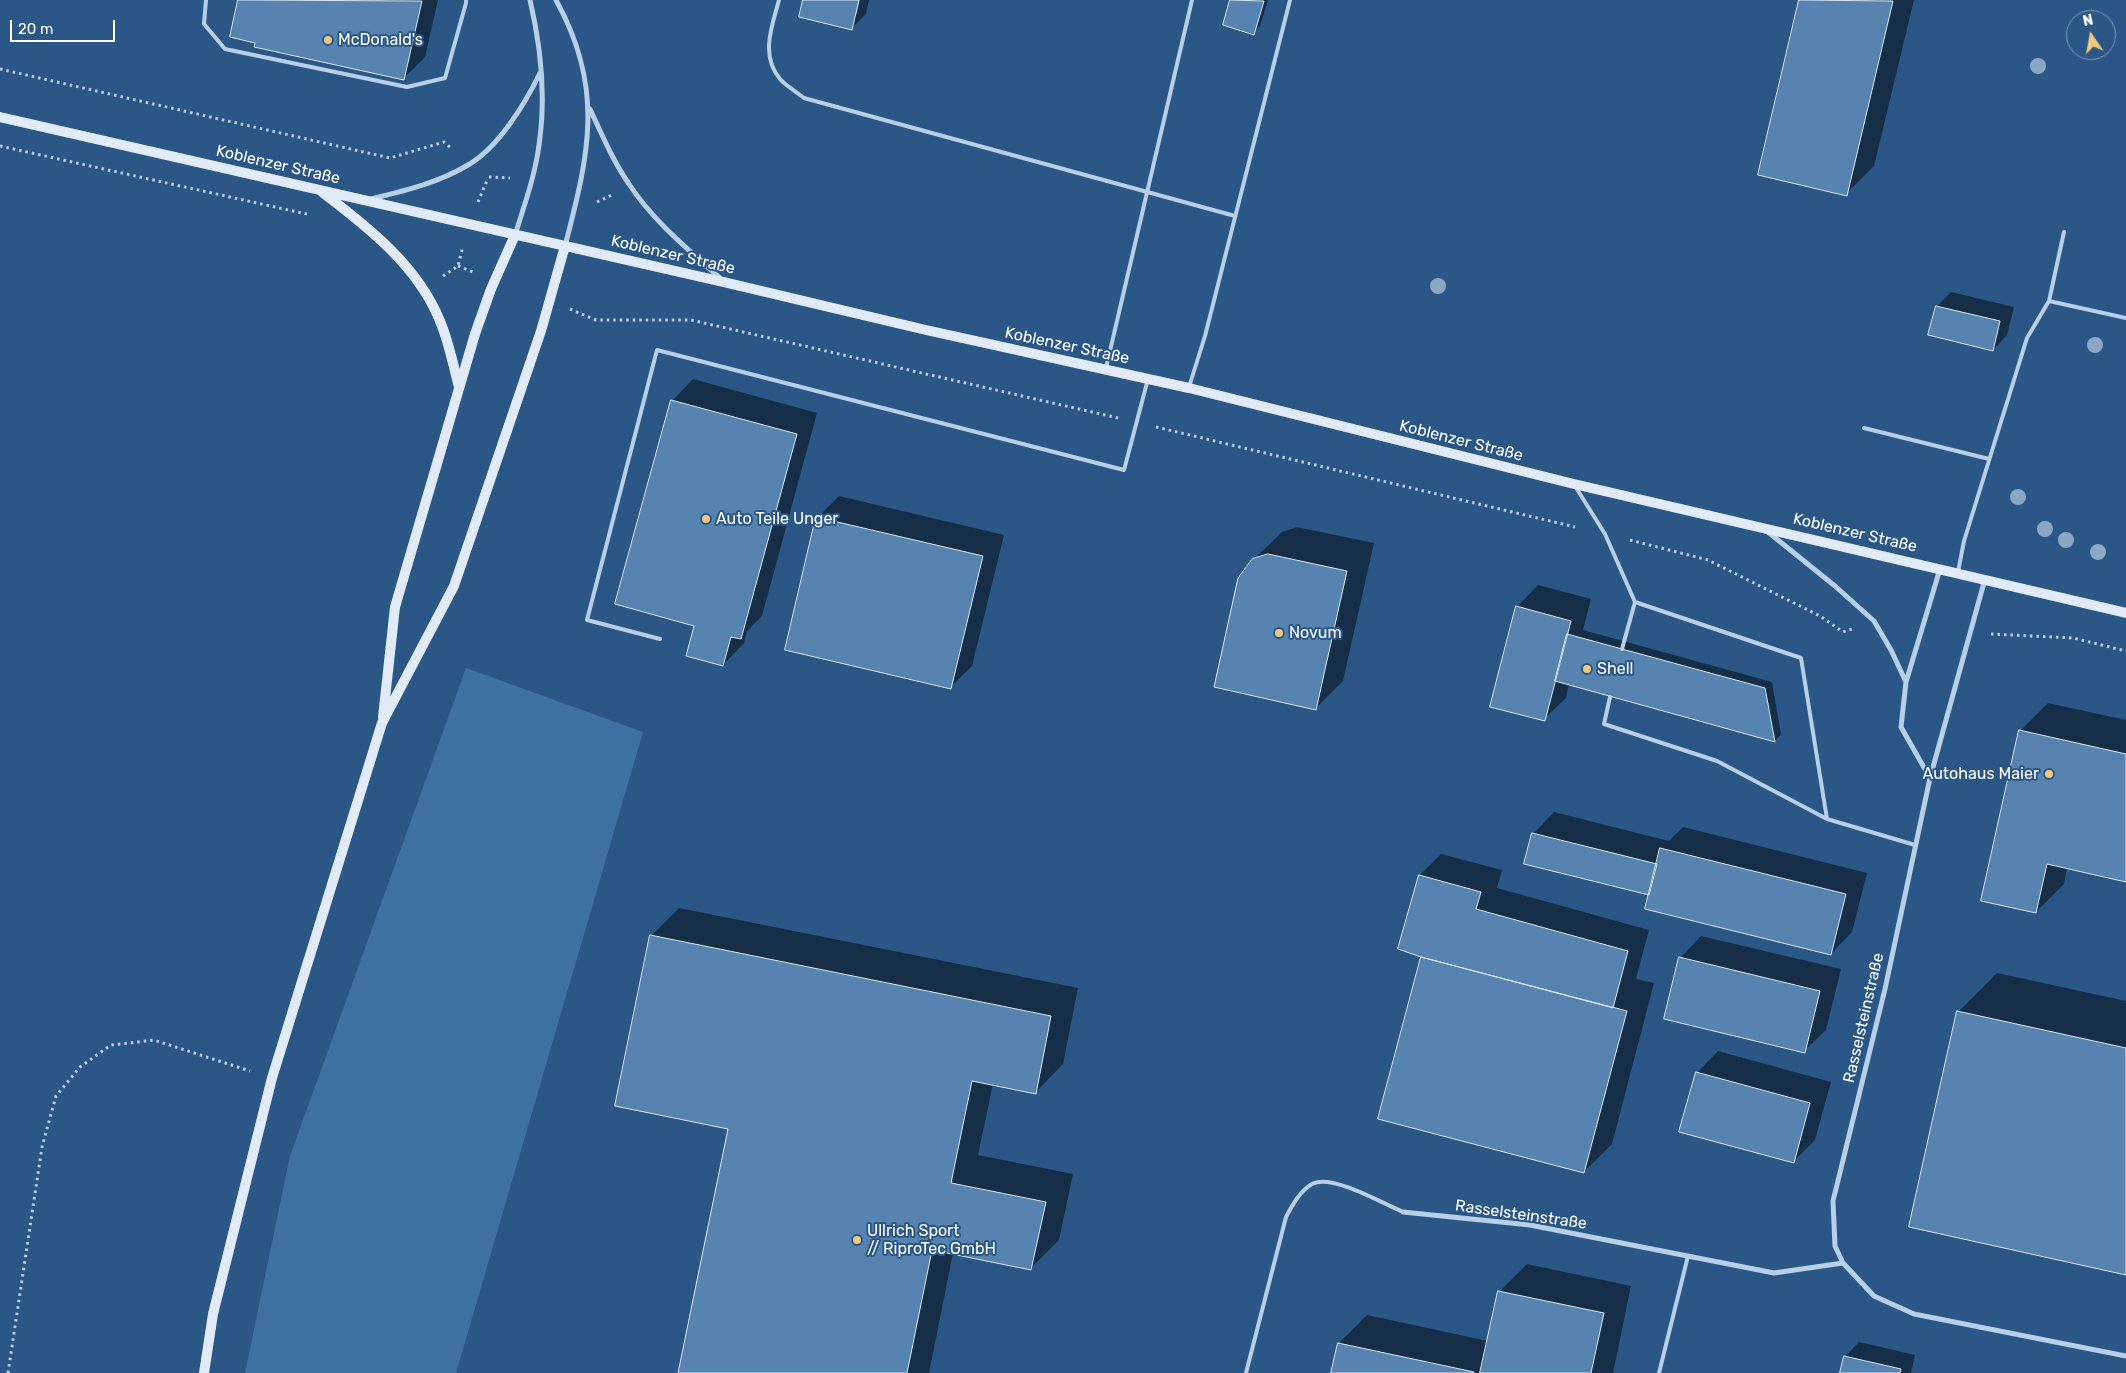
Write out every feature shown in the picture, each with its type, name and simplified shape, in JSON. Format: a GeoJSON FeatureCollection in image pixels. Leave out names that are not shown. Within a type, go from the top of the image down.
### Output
{"type":"FeatureCollection","features":[{"type":"Feature","properties":{"kind":"street"},"geometry":{"type":"LineString","coordinates":[[204,1373],[213,1314],[272,1078],[382,723],[396,607],[475,334],[515,235],[532,180],[539,146],[542,94],[537,32],[530,0]]}},
{"type":"Feature","properties":{"kind":"street"},"geometry":{"type":"LineString","coordinates":[[382,723],[454,586],[541,330],[565,246],[586,157],[589,106],[578,48],[568,21],[556,0]]}},
{"type":"Feature","properties":{"kind":"street"},"geometry":{"type":"LineString","coordinates":[[366,201],[423,185],[470,164],[495,141],[521,109],[541,73]]}},
{"type":"Feature","properties":{"kind":"street"},"geometry":{"type":"LineString","coordinates":[[589,106],[616,163],[644,204],[724,282]]}},
{"type":"Feature","properties":{"kind":"street","name":"Koblenzer Straße"},"geometry":{"type":"LineString","coordinates":[[0,116],[926,330],[1189,388],[1574,484],[1958,572],[2126,613]]}},
{"type":"Feature","properties":{"kind":"street"},"geometry":{"type":"LineString","coordinates":[[319,190],[359,220],[403,264],[424,290],[440,322],[460,388]]}},
{"type":"Feature","properties":{"kind":"street"},"geometry":{"type":"LineString","coordinates":[[1761,527],[1836,586],[1874,621],[1891,650],[1906,682]]}},
{"type":"Feature","properties":{"kind":"street"},"geometry":{"type":"LineString","coordinates":[[1930,778],[1901,726],[1906,682],[1940,568]]}},
{"type":"Feature","properties":{"kind":"street","name":"Rasselsteinstraße"},"geometry":{"type":"LineString","coordinates":[[1985,579],[1930,778],[1885,990],[1833,1201],[1835,1246],[1843,1263],[1874,1296],[1914,1314],[2126,1356]]}},
{"type":"Feature","properties":{"kind":"street","name":"Rasselsteinstraße"},"geometry":{"type":"LineString","coordinates":[[1402,1212],[1530,1225],[1774,1273],[1843,1263]]}},
{"type":"Feature","properties":{"kind":"lane"},"geometry":{"type":"LineString","coordinates":[[206,0],[204,24],[226,49],[407,87],[445,78],[466,0]]}},
{"type":"Feature","properties":{"kind":"lane"},"geometry":{"type":"LineString","coordinates":[[779,0],[769,35],[769,59],[780,78],[804,98],[1235,216]]}},
{"type":"Feature","properties":{"kind":"lane"},"geometry":{"type":"LineString","coordinates":[[1106,370],[1192,0]]}},
{"type":"Feature","properties":{"kind":"lane"},"geometry":{"type":"LineString","coordinates":[[1189,388],[1205,336],[1290,0]]}},
{"type":"Feature","properties":{"kind":"lane"},"geometry":{"type":"LineString","coordinates":[[1958,572],[1964,541],[2027,338],[2049,301],[2064,232]]}},
{"type":"Feature","properties":{"kind":"lane"},"geometry":{"type":"LineString","coordinates":[[2049,301],[2126,318]]}},
{"type":"Feature","properties":{"kind":"lane"},"geometry":{"type":"LineString","coordinates":[[660,639],[587,620],[657,350],[1124,470],[1148,379]]}},
{"type":"Feature","properties":{"kind":"lane"},"geometry":{"type":"LineString","coordinates":[[1864,428],[1989,459]]}},
{"type":"Feature","properties":{"kind":"lane"},"geometry":{"type":"LineString","coordinates":[[1574,484],[1605,534],[1635,602],[1622,649]]}},
{"type":"Feature","properties":{"kind":"lane"},"geometry":{"type":"LineString","coordinates":[[1635,602],[1801,658],[1827,819]]}},
{"type":"Feature","properties":{"kind":"lane"},"geometry":{"type":"LineString","coordinates":[[1610,697],[1604,724],[1717,761],[1827,819],[1915,844]]}},
{"type":"Feature","properties":{"kind":"lane"},"geometry":{"type":"LineString","coordinates":[[1246,1373],[1286,1217],[1296,1199],[1314,1183],[1329,1182],[1343,1184],[1402,1212]]}},
{"type":"Feature","properties":{"kind":"lane"},"geometry":{"type":"LineString","coordinates":[[1659,1373],[1688,1256]]}},
{"type":"Feature","properties":{"kind":"path"},"geometry":{"type":"LineString","coordinates":[[0,69],[390,158],[444,142],[470,164]]}},
{"type":"Feature","properties":{"kind":"path"},"geometry":{"type":"LineString","coordinates":[[0,146],[314,216]]}},
{"type":"Feature","properties":{"kind":"path"},"geometry":{"type":"LineString","coordinates":[[424,290],[458,266],[495,281]]}},
{"type":"Feature","properties":{"kind":"path"},"geometry":{"type":"LineString","coordinates":[[550,300],[596,320],[692,320],[1137,422],[1605,534],[1708,560],[1820,616],[1843,632],[1874,621]]}},
{"type":"Feature","properties":{"kind":"path"},"geometry":{"type":"LineString","coordinates":[[1969,633],[2073,638],[2126,651]]}},
{"type":"Feature","properties":{"kind":"path"},"geometry":{"type":"LineString","coordinates":[[8,1373],[42,1147],[56,1096],[80,1067],[111,1045],[154,1040],[272,1078]]}},
{"type":"Feature","properties":{"kind":"shaded area"},"geometry":{"type":"Polygon","coordinates":[[[466,668],[643,732],[456,1373],[245,1373],[290,1156],[466,668]]]}},
{"type":"Feature","properties":{"kind":"building","name":"McDonald's"},"geometry":{"type":"Polygon","coordinates":[[[238,0],[422,1],[404,80],[254,47],[255,43],[230,37],[238,0]]]}},
{"type":"Feature","properties":{"kind":"building"},"geometry":{"type":"Polygon","coordinates":[[[803,0],[859,0],[852,30],[799,17],[803,0]]]}},
{"type":"Feature","properties":{"kind":"building"},"geometry":{"type":"Polygon","coordinates":[[[1230,0],[1264,1],[1254,35],[1223,25],[1230,0]]]}},
{"type":"Feature","properties":{"kind":"building"},"geometry":{"type":"Polygon","coordinates":[[[1799,0],[1893,1],[1847,196],[1758,175],[1799,0]]]}},
{"type":"Feature","properties":{"kind":"building"},"geometry":{"type":"Polygon","coordinates":[[[1936,306],[2000,321],[1993,351],[1928,335],[1936,306]]]}},
{"type":"Feature","properties":{"kind":"building","name":"Auto Teile Unger"},"geometry":{"type":"Polygon","coordinates":[[[671,400],[797,434],[741,639],[731,637],[723,666],[686,656],[694,626],[615,604],[671,400]]]}},
{"type":"Feature","properties":{"kind":"building"},"geometry":{"type":"Polygon","coordinates":[[[816,517],[983,556],[951,689],[785,650],[816,517]]]}},
{"type":"Feature","properties":{"kind":"building","name":"Novum"},"geometry":{"type":"Polygon","coordinates":[[[1268,554],[1347,571],[1316,710],[1214,687],[1238,578],[1252,559],[1268,554]]]}},
{"type":"Feature","properties":{"kind":"building"},"geometry":{"type":"Polygon","coordinates":[[[1516,606],[1571,621],[1545,721],[1490,707],[1516,606]]]}},
{"type":"Feature","properties":{"kind":"building"},"geometry":{"type":"Polygon","coordinates":[[[1567,634],[1765,688],[1775,742],[1555,681],[1567,634]]]}},
{"type":"Feature","properties":{"kind":"building"},"geometry":{"type":"Polygon","coordinates":[[[2019,730],[2126,754],[2126,882],[2047,864],[2036,913],[1981,901],[2019,730]]]}},
{"type":"Feature","properties":{"kind":"building"},"geometry":{"type":"Polygon","coordinates":[[[1532,833],[1657,864],[1649,895],[1524,864],[1532,833]]]}},
{"type":"Feature","properties":{"kind":"building"},"geometry":{"type":"Polygon","coordinates":[[[1660,848],[1846,894],[1831,955],[1645,909],[1660,848]]]}},
{"type":"Feature","properties":{"kind":"building"},"geometry":{"type":"Polygon","coordinates":[[[1419,875],[1481,892],[1476,909],[1628,951],[1613,1008],[1421,957],[1398,949],[1419,875]]]}},
{"type":"Feature","properties":{"kind":"building"},"geometry":{"type":"Polygon","coordinates":[[[650,935],[1051,1016],[1036,1094],[972,1081],[951,1183],[1046,1202],[1031,1270],[932,1250],[907,1373],[678,1373],[728,1129],[615,1106],[650,935]]]}},
{"type":"Feature","properties":{"kind":"building"},"geometry":{"type":"Polygon","coordinates":[[[1421,957],[1627,1011],[1584,1173],[1378,1119],[1421,957]]]}},
{"type":"Feature","properties":{"kind":"building"},"geometry":{"type":"Polygon","coordinates":[[[1679,957],[1820,991],[1805,1053],[1664,1019],[1679,957]]]}},
{"type":"Feature","properties":{"kind":"building"},"geometry":{"type":"Polygon","coordinates":[[[1957,1011],[2126,1048],[2126,1275],[1909,1227],[1957,1011]]]}},
{"type":"Feature","properties":{"kind":"building"},"geometry":{"type":"Polygon","coordinates":[[[1696,1072],[1810,1103],[1794,1163],[1679,1132],[1696,1072]]]}},
{"type":"Feature","properties":{"kind":"building"},"geometry":{"type":"Polygon","coordinates":[[[1498,1291],[1604,1313],[1591,1373],[1480,1373],[1498,1291]]]}},
{"type":"Feature","properties":{"kind":"building"},"geometry":{"type":"Polygon","coordinates":[[[1338,1343],[1474,1372],[1474,1373],[1331,1373],[1338,1343]]]}},
{"type":"Feature","properties":{"kind":"building"},"geometry":{"type":"Polygon","coordinates":[[[1844,1356],[1901,1369],[1900,1373],[1840,1373],[1844,1356]]]}},
{"type":"Feature","properties":{"kind":"place","name":"McDonald's"},"geometry":{"type":"Point","coordinates":[328,40]}},
{"type":"Feature","properties":{"kind":"place","name":"Auto Teile Unger"},"geometry":{"type":"Point","coordinates":[706,519]}},
{"type":"Feature","properties":{"kind":"place","name":"Novum"},"geometry":{"type":"Point","coordinates":[1279,633]}},
{"type":"Feature","properties":{"kind":"place","name":"Shell"},"geometry":{"type":"Point","coordinates":[1587,669]}},
{"type":"Feature","properties":{"kind":"place","name":"Autohaus Maier"},"geometry":{"type":"Point","coordinates":[2049,774]}},
{"type":"Feature","properties":{"kind":"place","name":"Ullrich Sport // RiproTec GmbH"},"geometry":{"type":"Point","coordinates":[857,1240]}}]}
